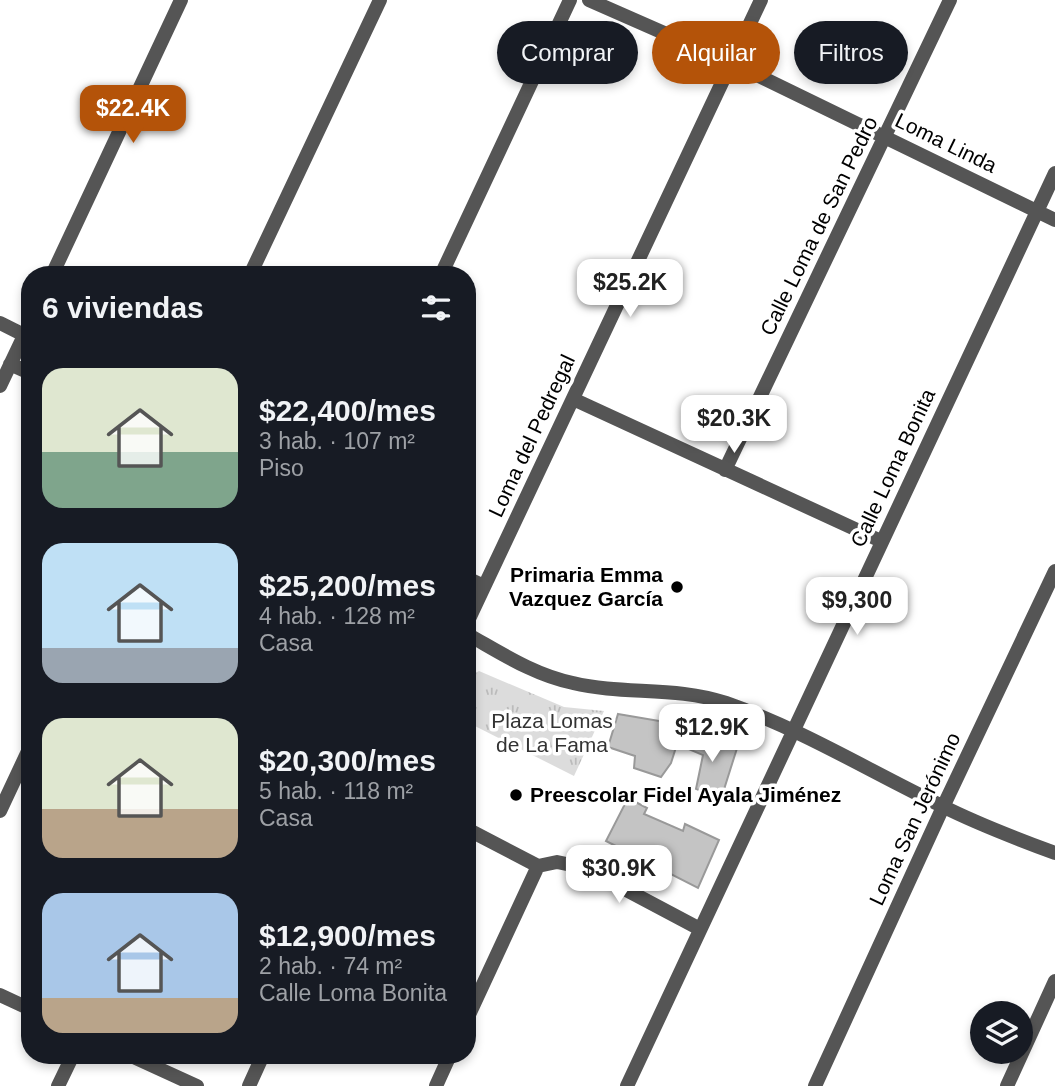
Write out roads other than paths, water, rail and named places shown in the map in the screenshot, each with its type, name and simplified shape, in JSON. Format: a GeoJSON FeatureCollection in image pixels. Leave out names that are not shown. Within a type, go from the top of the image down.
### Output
{"type":"FeatureCollection","features":[{"type":"Feature","properties":{"kind":"street"},"geometry":{"type":"LineString","coordinates":[[56,266],[181,0]]}},
{"type":"Feature","properties":{"kind":"street"},"geometry":{"type":"LineString","coordinates":[[254,266],[380,0]]}},
{"type":"Feature","properties":{"kind":"street"},"geometry":{"type":"LineString","coordinates":[[446,266],[570,0]]}},
{"type":"Feature","properties":{"kind":"street","name":"Loma Linda"},"geometry":{"type":"LineString","coordinates":[[589,0],[652,28]]}},
{"type":"Feature","properties":{"kind":"street","name":"Loma del Pedregal"},"geometry":{"type":"LineString","coordinates":[[750,21],[761,0]]}},
{"type":"Feature","properties":{"kind":"street","name":"Calle Loma de San Pedro"},"geometry":{"type":"LineString","coordinates":[[725,470],[950,0]]}},
{"type":"Feature","properties":{"kind":"street","name":"Loma del Pedregal"},"geometry":{"type":"LineString","coordinates":[[476,603],[720,84]]}},
{"type":"Feature","properties":{"kind":"street","name":"Loma Linda"},"geometry":{"type":"LineString","coordinates":[[776,84],[1055,219]]}},
{"type":"Feature","properties":{"kind":"street","name":"Calle Loma Bonita"},"geometry":{"type":"LineString","coordinates":[[628,1086],[1055,173]]}},
{"type":"Feature","properties":{"kind":"street"},"geometry":{"type":"LineString","coordinates":[[0,323],[21,328]]}},
{"type":"Feature","properties":{"kind":"street"},"geometry":{"type":"LineString","coordinates":[[0,386],[21,341]]}},
{"type":"Feature","properties":{"kind":"street"},"geometry":{"type":"LineString","coordinates":[[10,364],[21,369]]}},
{"type":"Feature","properties":{"kind":"street"},"geometry":{"type":"LineString","coordinates":[[573,399],[881,541]]}},
{"type":"Feature","properties":{"kind":"street","name":"Loma San Jerónimo"},"geometry":{"type":"LineString","coordinates":[[815,1086],[1055,570]]}},
{"type":"Feature","properties":{"kind":"street"},"geometry":{"type":"LineString","coordinates":[[476,582],[484,586]]}},
{"type":"Feature","properties":{"kind":"street"},"geometry":{"type":"LineString","coordinates":[[476,639],[523,666],[575,684],[694,694],[761,716],[943,807],[1055,853]]}},
{"type":"Feature","properties":{"kind":"street"},"geometry":{"type":"LineString","coordinates":[[0,811],[21,766]]}},
{"type":"Feature","properties":{"kind":"street"},"geometry":{"type":"LineString","coordinates":[[476,834],[538,866],[557,862],[576,866],[602,877],[701,929]]}},
{"type":"Feature","properties":{"kind":"street"},"geometry":{"type":"LineString","coordinates":[[476,1000],[538,866]]}},
{"type":"Feature","properties":{"kind":"street"},"geometry":{"type":"LineString","coordinates":[[1007,1086],[1055,981]]}},
{"type":"Feature","properties":{"kind":"street"},"geometry":{"type":"LineString","coordinates":[[0,995],[21,1005]]}},
{"type":"Feature","properties":{"kind":"street"},"geometry":{"type":"LineString","coordinates":[[58,1086],[69,1064]]}},
{"type":"Feature","properties":{"kind":"street"},"geometry":{"type":"LineString","coordinates":[[149,1064],[197,1086]]}},
{"type":"Feature","properties":{"kind":"street"},"geometry":{"type":"LineString","coordinates":[[248,1086],[259,1064]]}},
{"type":"Feature","properties":{"kind":"street"},"geometry":{"type":"LineString","coordinates":[[436,1086],[446,1064]]}},
{"type":"Feature","properties":{"kind":"place","name":"Primaria Emma Vazquez García"},"geometry":{"type":"Point","coordinates":[677,587]}},
{"type":"Feature","properties":{"kind":"place","name":"Preescolar Fidel Ayala Jiménez"},"geometry":{"type":"Point","coordinates":[516,795]}},
{"type":"Feature","properties":{"kind":"park label","name":"Plaza Lomas de La Fama"},"geometry":{"type":"Point","coordinates":[552,733]}}]}
